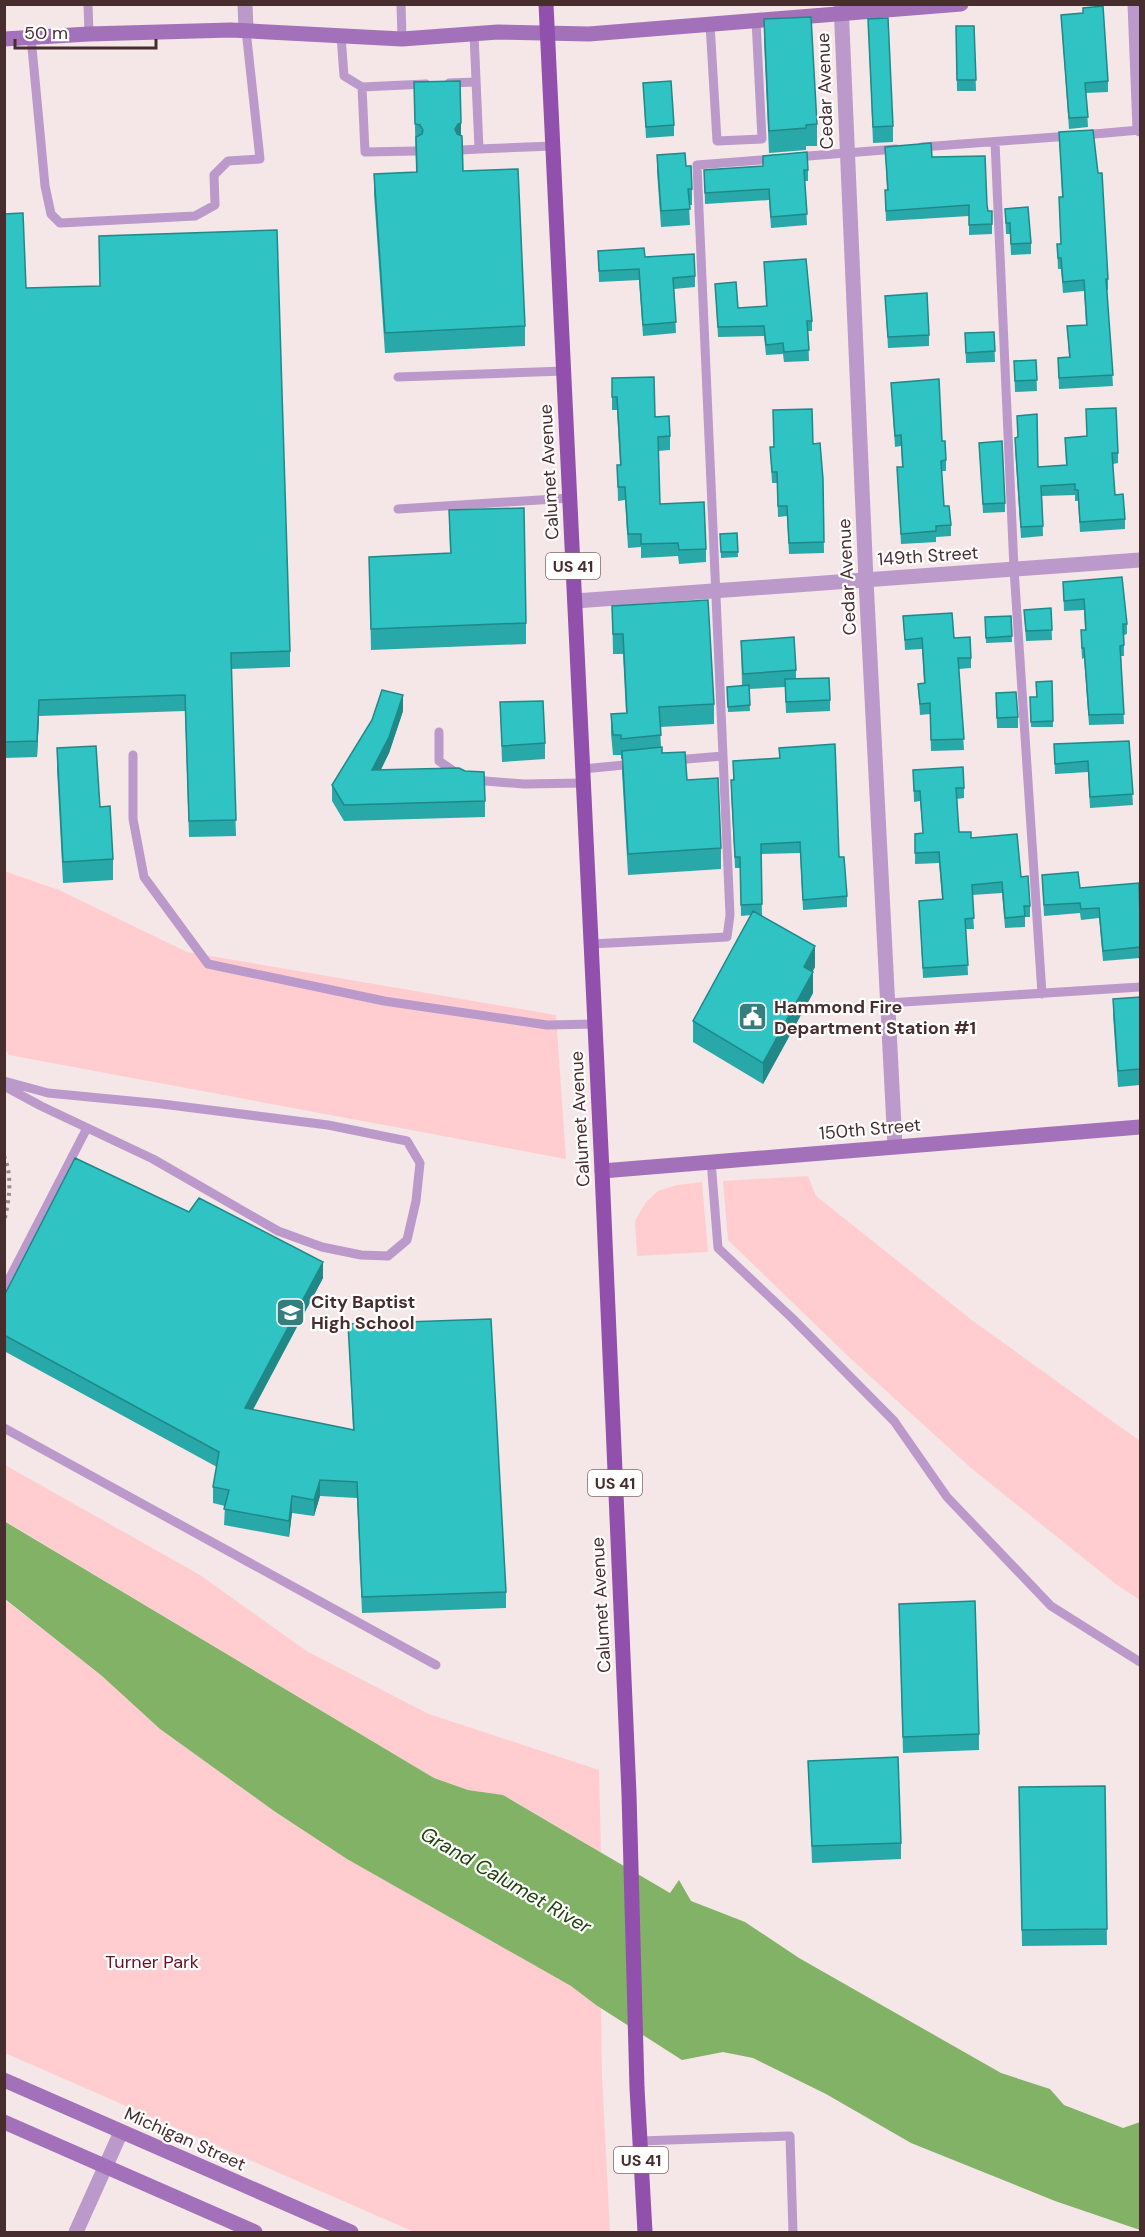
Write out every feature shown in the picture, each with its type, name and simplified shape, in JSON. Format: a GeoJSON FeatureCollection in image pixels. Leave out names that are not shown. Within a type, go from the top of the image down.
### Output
{"type":"FeatureCollection","features":[{"type":"Feature","properties":{"kind":"main road","name":"Calumet Avenue"},"geometry":{"type":"LineString","coordinates":[[546,4],[602,1171],[629,1794],[637,2088],[645,2232]]}},
{"type":"Feature","properties":{"kind":"street"},"geometry":{"type":"LineString","coordinates":[[245,4],[246,30]]}},
{"type":"Feature","properties":{"kind":"street"},"geometry":{"type":"LineString","coordinates":[[4,39],[89,34],[246,30],[402,39],[474,34],[589,34],[756,20],[841,9],[961,4]]}},
{"type":"Feature","properties":{"kind":"street"},"geometry":{"type":"LineString","coordinates":[[1135,4],[1140,130]]}},
{"type":"Feature","properties":{"kind":"street","name":"Cedar Avenue"},"geometry":{"type":"LineString","coordinates":[[841,9],[866,580],[896,1146]]}},
{"type":"Feature","properties":{"kind":"street","name":"149th Street"},"geometry":{"type":"LineString","coordinates":[[574,601],[1140,560]]}},
{"type":"Feature","properties":{"kind":"street","name":"150th Street"},"geometry":{"type":"LineString","coordinates":[[602,1171],[1140,1127]]}},
{"type":"Feature","properties":{"kind":"street","name":"Michigan Street"},"geometry":{"type":"LineString","coordinates":[[4,2080],[351,2232]]}},
{"type":"Feature","properties":{"kind":"street"},"geometry":{"type":"LineString","coordinates":[[4,2122],[255,2232]]}},
{"type":"Feature","properties":{"kind":"street"},"geometry":{"type":"LineString","coordinates":[[76,2232],[121,2132]]}},
{"type":"Feature","properties":{"kind":"lane"},"geometry":{"type":"LineString","coordinates":[[88,4],[89,34]]}},
{"type":"Feature","properties":{"kind":"lane"},"geometry":{"type":"LineString","coordinates":[[401,4],[402,39]]}},
{"type":"Feature","properties":{"kind":"lane"},"geometry":{"type":"LineString","coordinates":[[710,24],[717,141],[762,139],[756,20]]}},
{"type":"Feature","properties":{"kind":"lane"},"geometry":{"type":"LineString","coordinates":[[31,37],[45,186],[51,214],[60,223],[195,216],[215,205],[214,175],[228,161],[260,159],[246,30]]}},
{"type":"Feature","properties":{"kind":"lane"},"geometry":{"type":"LineString","coordinates":[[474,34],[479,149]]}},
{"type":"Feature","properties":{"kind":"lane"},"geometry":{"type":"LineString","coordinates":[[341,36],[344,76],[362,87],[476,82]]}},
{"type":"Feature","properties":{"kind":"lane"},"geometry":{"type":"LineString","coordinates":[[362,87],[365,152],[416,151]]}},
{"type":"Feature","properties":{"kind":"lane"},"geometry":{"type":"LineString","coordinates":[[915,148],[1140,130]]}},
{"type":"Feature","properties":{"kind":"lane"},"geometry":{"type":"LineString","coordinates":[[995,141],[1014,569],[1042,994]]}},
{"type":"Feature","properties":{"kind":"lane"},"geometry":{"type":"LineString","coordinates":[[462,150],[553,146]]}},
{"type":"Feature","properties":{"kind":"lane"},"geometry":{"type":"LineString","coordinates":[[790,158],[904,149]]}},
{"type":"Feature","properties":{"kind":"lane"},"geometry":{"type":"LineString","coordinates":[[591,944],[727,937],[730,915],[697,165],[778,158]]}},
{"type":"Feature","properties":{"kind":"lane"},"geometry":{"type":"LineString","coordinates":[[398,377],[564,371]]}},
{"type":"Feature","properties":{"kind":"lane"},"geometry":{"type":"LineString","coordinates":[[398,509],[570,498]]}},
{"type":"Feature","properties":{"kind":"lane"},"geometry":{"type":"LineString","coordinates":[[439,732],[440,761],[465,780],[524,784],[583,776],[641,763]]}},
{"type":"Feature","properties":{"kind":"lane"},"geometry":{"type":"LineString","coordinates":[[133,755],[133,819],[144,878],[208,964],[384,1001],[547,1025],[595,1024]]}},
{"type":"Feature","properties":{"kind":"lane"},"geometry":{"type":"LineString","coordinates":[[665,761],[723,756]]}},
{"type":"Feature","properties":{"kind":"lane"},"geometry":{"type":"LineString","coordinates":[[888,1004],[1140,987]]}},
{"type":"Feature","properties":{"kind":"lane"},"geometry":{"type":"LineString","coordinates":[[4,1084],[48,1093],[162,1104],[328,1125],[407,1141],[420,1163],[416,1201],[407,1240],[388,1256],[361,1255],[322,1247],[278,1232],[162,1164],[41,1106],[4,1084]]}},
{"type":"Feature","properties":{"kind":"lane"},"geometry":{"type":"LineString","coordinates":[[4,1289],[87,1128]]}},
{"type":"Feature","properties":{"kind":"lane"},"geometry":{"type":"LineString","coordinates":[[711,1161],[717,1248],[793,1319],[894,1421],[947,1497],[1051,1606],[1140,1662]]}},
{"type":"Feature","properties":{"kind":"lane"},"geometry":{"type":"LineString","coordinates":[[4,1428],[436,1665]]}},
{"type":"Feature","properties":{"kind":"lane"},"geometry":{"type":"LineString","coordinates":[[640,2141],[790,2136],[793,2232]]}},
{"type":"Feature","properties":{"kind":"path"},"geometry":{"type":"LineString","coordinates":[[4,1156],[7,1163],[9,1198],[4,1222]]}},
{"type":"Feature","properties":{"kind":"green space"},"geometry":{"type":"Polygon","coordinates":[[[4,871],[59,890],[187,952],[556,1015],[566,1159],[9,1055],[4,1048],[4,871]]]}},
{"type":"Feature","properties":{"kind":"green space"},"geometry":{"type":"Polygon","coordinates":[[[808,1176],[816,1196],[973,1321],[1140,1441],[1140,1600],[1117,1585],[971,1468],[850,1358],[728,1240],[723,1181],[808,1176]]]}},
{"type":"Feature","properties":{"kind":"green space"},"geometry":{"type":"Polygon","coordinates":[[[702,1182],[708,1252],[637,1256],[635,1221],[646,1202],[658,1191],[677,1185],[702,1182]]]}},
{"type":"Feature","properties":{"kind":"green space"},"geometry":{"type":"Polygon","coordinates":[[[5,1465],[200,1575],[308,1652],[429,1714],[599,1770],[601,1852],[503,1795],[468,1790],[434,1778],[5,1521],[5,1465]]]}},
{"type":"Feature","properties":{"kind":"green space","name":"Turner Park"},"geometry":{"type":"Polygon","coordinates":[[[4,1599],[102,1676],[160,1729],[274,1811],[347,1859],[571,1986],[601,2008],[610,2232],[414,2232],[5,2053],[4,1599]]]}},
{"type":"Feature","properties":{"kind":"water","name":"Grand Calumet River"},"geometry":{"type":"Polygon","coordinates":[[[4,1521],[434,1778],[468,1790],[503,1795],[670,1893],[679,1880],[691,1901],[745,1922],[799,1958],[1001,2073],[1050,2089],[1064,2105],[1123,2128],[1140,2122],[1140,2230],[1055,2201],[911,2143],[826,2094],[753,2058],[723,2052],[682,2060],[596,2005],[571,1986],[347,1859],[274,1811],[160,1729],[102,1676],[5,1599],[4,1521]]]}},
{"type":"Feature","properties":{"kind":"building"},"geometry":{"type":"Polygon","coordinates":[[[1103,6],[1108,81],[1085,83],[1088,117],[1069,118],[1061,15],[1083,13],[1083,8],[1103,6]]]}},
{"type":"Feature","properties":{"kind":"building"},"geometry":{"type":"Polygon","coordinates":[[[811,17],[817,124],[806,125],[806,128],[769,131],[764,19],[811,17]]]}},
{"type":"Feature","properties":{"kind":"building"},"geometry":{"type":"Polygon","coordinates":[[[888,18],[893,126],[873,127],[868,19],[888,18]]]}},
{"type":"Feature","properties":{"kind":"building"},"geometry":{"type":"Polygon","coordinates":[[[956,26],[974,26],[976,80],[957,80],[956,26]]]}},
{"type":"Feature","properties":{"kind":"building"},"geometry":{"type":"Polygon","coordinates":[[[460,81],[461,123],[455,129],[457,134],[462,136],[463,171],[518,169],[525,326],[385,333],[374,174],[417,172],[416,137],[422,134],[423,130],[420,125],[415,124],[414,82],[460,81]]]}},
{"type":"Feature","properties":{"kind":"building"},"geometry":{"type":"Polygon","coordinates":[[[671,81],[674,125],[646,127],[643,83],[671,81]]]}},
{"type":"Feature","properties":{"kind":"building"},"geometry":{"type":"Polygon","coordinates":[[[1093,130],[1098,173],[1102,173],[1113,375],[1059,378],[1058,358],[1070,357],[1067,326],[1087,325],[1084,280],[1063,282],[1061,258],[1058,258],[1057,244],[1061,244],[1059,197],[1063,197],[1059,132],[1093,130]]]}},
{"type":"Feature","properties":{"kind":"building"},"geometry":{"type":"Polygon","coordinates":[[[931,143],[932,157],[985,156],[987,205],[988,211],[992,211],[992,224],[969,225],[969,205],[886,211],[885,190],[888,190],[885,147],[931,143]]]}},
{"type":"Feature","properties":{"kind":"building"},"geometry":{"type":"Polygon","coordinates":[[[807,152],[808,170],[804,170],[807,214],[771,217],[769,189],[705,193],[704,170],[763,166],[763,156],[807,152]]]}},
{"type":"Feature","properties":{"kind":"building"},"geometry":{"type":"Polygon","coordinates":[[[685,153],[686,166],[691,166],[692,189],[688,189],[690,209],[661,211],[657,155],[685,153]]]}},
{"type":"Feature","properties":{"kind":"building"},"geometry":{"type":"Polygon","coordinates":[[[1028,207],[1031,243],[1011,244],[1010,223],[1006,223],[1005,209],[1028,207]]]}},
{"type":"Feature","properties":{"kind":"building"},"geometry":{"type":"Polygon","coordinates":[[[23,213],[26,288],[100,286],[99,236],[277,230],[290,651],[231,653],[236,820],[189,821],[185,695],[39,700],[37,741],[4,742],[4,214],[23,213]]]}},
{"type":"Feature","properties":{"kind":"building"},"geometry":{"type":"Polygon","coordinates":[[[644,248],[645,257],[694,254],[695,276],[673,278],[676,322],[643,325],[639,269],[599,271],[598,251],[644,248]]]}},
{"type":"Feature","properties":{"kind":"building"},"geometry":{"type":"Polygon","coordinates":[[[806,259],[812,321],[807,321],[809,350],[784,352],[783,343],[766,345],[764,326],[718,327],[715,284],[736,282],[738,308],[767,306],[764,262],[806,259]]]}},
{"type":"Feature","properties":{"kind":"building"},"geometry":{"type":"Polygon","coordinates":[[[927,293],[929,335],[888,337],[885,296],[927,293]]]}},
{"type":"Feature","properties":{"kind":"building"},"geometry":{"type":"Polygon","coordinates":[[[994,332],[995,351],[966,353],[965,333],[994,332]]]}},
{"type":"Feature","properties":{"kind":"building"},"geometry":{"type":"Polygon","coordinates":[[[1036,360],[1037,380],[1015,381],[1014,361],[1036,360]]]}},
{"type":"Feature","properties":{"kind":"building"},"geometry":{"type":"Polygon","coordinates":[[[654,377],[655,417],[669,416],[670,436],[658,437],[660,504],[704,502],[706,549],[679,550],[678,543],[641,544],[641,534],[628,534],[625,487],[618,487],[617,465],[621,465],[617,397],[612,397],[612,378],[654,377]]]}},
{"type":"Feature","properties":{"kind":"building"},"geometry":{"type":"Polygon","coordinates":[[[939,379],[942,441],[945,441],[946,460],[941,461],[944,506],[949,506],[951,525],[936,526],[936,531],[901,534],[897,467],[903,467],[901,435],[895,436],[891,383],[939,379]]]}},
{"type":"Feature","properties":{"kind":"building"},"geometry":{"type":"Polygon","coordinates":[[[1116,408],[1118,453],[1112,453],[1115,495],[1123,494],[1125,519],[1080,522],[1078,490],[1075,490],[1075,484],[1041,486],[1043,526],[1021,527],[1015,438],[1018,437],[1017,416],[1037,414],[1038,467],[1067,465],[1065,438],[1087,436],[1086,409],[1116,408]]]}},
{"type":"Feature","properties":{"kind":"building"},"geometry":{"type":"Polygon","coordinates":[[[812,409],[813,444],[820,443],[824,542],[789,543],[787,506],[778,506],[777,472],[772,472],[770,447],[774,447],[773,410],[812,409]]]}},
{"type":"Feature","properties":{"kind":"building"},"geometry":{"type":"Polygon","coordinates":[[[1002,441],[1005,503],[983,504],[979,443],[1002,441]]]}},
{"type":"Feature","properties":{"kind":"building"},"geometry":{"type":"Polygon","coordinates":[[[524,508],[526,623],[371,629],[369,557],[451,553],[449,510],[524,508]]]}},
{"type":"Feature","properties":{"kind":"building"},"geometry":{"type":"Polygon","coordinates":[[[737,533],[738,552],[721,552],[720,534],[737,533]]]}},
{"type":"Feature","properties":{"kind":"building"},"geometry":{"type":"Polygon","coordinates":[[[1122,577],[1127,624],[1123,624],[1124,645],[1120,646],[1124,714],[1089,715],[1081,630],[1086,630],[1084,599],[1064,601],[1063,582],[1122,577]]]}},
{"type":"Feature","properties":{"kind":"building"},"geometry":{"type":"Polygon","coordinates":[[[708,600],[714,704],[659,707],[661,735],[621,739],[621,735],[613,735],[611,714],[627,713],[623,634],[613,634],[612,606],[708,600]]]}},
{"type":"Feature","properties":{"kind":"building"},"geometry":{"type":"Polygon","coordinates":[[[1051,608],[1052,630],[1026,631],[1024,610],[1051,608]]]}},
{"type":"Feature","properties":{"kind":"building"},"geometry":{"type":"Polygon","coordinates":[[[952,613],[954,638],[970,637],[971,658],[958,658],[964,739],[931,740],[930,703],[920,704],[918,684],[925,683],[922,638],[905,640],[903,616],[952,613]]]}},
{"type":"Feature","properties":{"kind":"building"},"geometry":{"type":"Polygon","coordinates":[[[1011,616],[1012,636],[986,638],[985,617],[1011,616]]]}},
{"type":"Feature","properties":{"kind":"building"},"geometry":{"type":"Polygon","coordinates":[[[794,637],[796,670],[743,674],[741,641],[794,637]]]}},
{"type":"Feature","properties":{"kind":"building"},"geometry":{"type":"Polygon","coordinates":[[[829,678],[830,700],[786,702],[785,679],[829,678]]]}},
{"type":"Feature","properties":{"kind":"building"},"geometry":{"type":"Polygon","coordinates":[[[1052,681],[1053,721],[1031,722],[1030,697],[1037,697],[1036,682],[1052,681]]]}},
{"type":"Feature","properties":{"kind":"building"},"geometry":{"type":"Polygon","coordinates":[[[749,685],[750,705],[728,707],[727,687],[749,685]]]}},
{"type":"Feature","properties":{"kind":"building"},"geometry":{"type":"Polygon","coordinates":[[[382,690],[403,695],[389,737],[372,770],[459,768],[465,771],[484,772],[485,801],[344,805],[332,785],[372,720],[382,690]]]}},
{"type":"Feature","properties":{"kind":"building"},"geometry":{"type":"Polygon","coordinates":[[[1016,692],[1018,717],[997,718],[996,693],[1016,692]]]}},
{"type":"Feature","properties":{"kind":"building"},"geometry":{"type":"Polygon","coordinates":[[[543,701],[545,743],[502,746],[500,702],[543,701]]]}},
{"type":"Feature","properties":{"kind":"building"},"geometry":{"type":"Polygon","coordinates":[[[1129,741],[1133,794],[1090,797],[1088,761],[1055,764],[1054,744],[1129,741]]]}},
{"type":"Feature","properties":{"kind":"building"},"geometry":{"type":"Polygon","coordinates":[[[835,744],[839,857],[844,857],[847,896],[803,900],[800,842],[761,844],[762,904],[741,905],[740,857],[735,857],[731,780],[734,780],[733,761],[780,758],[779,748],[835,744]]]}},
{"type":"Feature","properties":{"kind":"building"},"geometry":{"type":"Polygon","coordinates":[[[96,746],[100,807],[110,806],[113,859],[63,862],[57,748],[96,746]]]}},
{"type":"Feature","properties":{"kind":"building"},"geometry":{"type":"Polygon","coordinates":[[[662,747],[662,753],[685,752],[687,780],[718,778],[721,848],[628,854],[622,751],[662,747]]]}},
{"type":"Feature","properties":{"kind":"building"},"geometry":{"type":"Polygon","coordinates":[[[963,767],[964,788],[956,788],[959,832],[971,832],[971,838],[1017,834],[1021,877],[1028,876],[1030,906],[1024,906],[1025,916],[1005,918],[1002,882],[972,885],[974,918],[965,919],[968,965],[923,968],[919,901],[943,899],[939,852],[915,853],[915,834],[923,833],[920,791],[914,791],[913,770],[963,767]]]}},
{"type":"Feature","properties":{"kind":"building"},"geometry":{"type":"Polygon","coordinates":[[[1078,872],[1080,888],[1139,883],[1140,947],[1103,951],[1099,908],[1081,909],[1080,903],[1044,905],[1042,875],[1078,872]]]}},
{"type":"Feature","properties":{"kind":"building","name":"Hammond Fire Department Station #1"},"geometry":{"type":"Polygon","coordinates":[[[753,911],[815,946],[804,967],[813,972],[763,1063],[693,1021],[753,911]]]}},
{"type":"Feature","properties":{"kind":"building"},"geometry":{"type":"Polygon","coordinates":[[[1140,997],[1140,1069],[1118,1071],[1113,999],[1140,997]]]}},
{"type":"Feature","properties":{"kind":"building"},"geometry":{"type":"Polygon","coordinates":[[[75,1158],[189,1212],[199,1198],[323,1262],[245,1408],[354,1430],[348,1324],[491,1319],[506,1592],[362,1597],[357,1482],[320,1480],[314,1500],[292,1496],[289,1521],[224,1509],[229,1490],[213,1487],[219,1452],[4,1335],[4,1296],[75,1158]]]}},
{"type":"Feature","properties":{"kind":"building"},"geometry":{"type":"Polygon","coordinates":[[[975,1601],[979,1734],[903,1737],[899,1604],[975,1601]]]}},
{"type":"Feature","properties":{"kind":"building"},"geometry":{"type":"Polygon","coordinates":[[[898,1757],[901,1843],[812,1846],[808,1761],[898,1757]]]}},
{"type":"Feature","properties":{"kind":"building"},"geometry":{"type":"Polygon","coordinates":[[[1105,1786],[1107,1929],[1022,1930],[1019,1787],[1105,1786]]]}},
{"type":"Feature","properties":{"kind":"place","name":"Hammond Fire Department Station #1"},"geometry":{"type":"Point","coordinates":[753,1017]}},
{"type":"Feature","properties":{"kind":"place","name":"City Baptist High School"},"geometry":{"type":"Point","coordinates":[290,1312]}}]}
